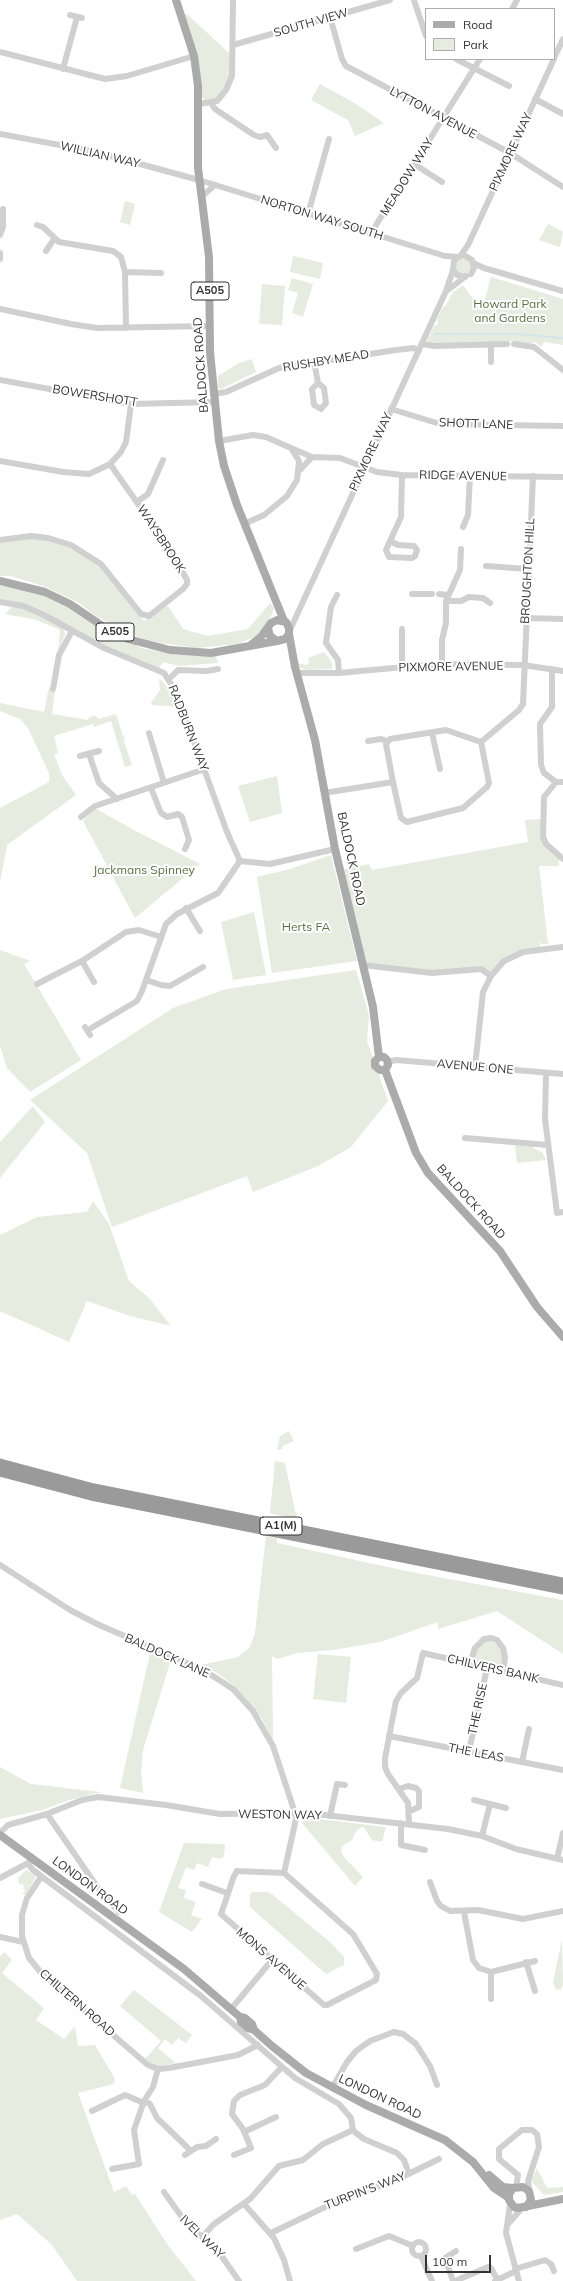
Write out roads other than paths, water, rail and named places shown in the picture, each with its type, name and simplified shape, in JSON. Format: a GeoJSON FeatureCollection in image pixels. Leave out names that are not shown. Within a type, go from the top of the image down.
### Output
{"type":"FeatureCollection","features":[{"type":"Feature","properties":{"kind":"highway","name":"A1(M)"},"geometry":{"type":"LineString","coordinates":[[0,1463],[94,1488],[563,1582]]}},
{"type":"Feature","properties":{"kind":"highway","name":"A1(M)"},"geometry":{"type":"LineString","coordinates":[[0,1472],[85,1494],[563,1590]]}},
{"type":"Feature","properties":{"kind":"main road","name":"BALDOCK ROAD"},"geometry":{"type":"LineString","coordinates":[[176,0],[194,56],[199,104],[199,180],[209,269],[209,326],[213,398],[219,441],[224,466],[244,524],[285,622]]}},
{"type":"Feature","properties":{"kind":"main road","name":"A505"},"geometry":{"type":"LineString","coordinates":[[0,581],[32,587],[57,598],[107,629],[148,646],[176,651],[211,653],[278,641]]}},
{"type":"Feature","properties":{"kind":"main road"},"geometry":{"type":"LineString","coordinates":[[249,646],[261,637],[270,626],[277,620],[285,622],[289,633],[285,639],[278,641],[270,636],[270,626],[275,601]]}},
{"type":"Feature","properties":{"kind":"main road","name":"BALDOCK ROAD"},"geometry":{"type":"LineString","coordinates":[[289,633],[295,670]]}},
{"type":"Feature","properties":{"kind":"main road","name":"BALDOCK ROAD"},"geometry":{"type":"LineString","coordinates":[[278,641],[288,651],[299,682],[312,728],[335,849],[373,1007],[379,1057]]}},
{"type":"Feature","properties":{"kind":"main road"},"geometry":{"type":"LineString","coordinates":[[379,1057],[386,1058],[386,1066],[380,1070],[374,1066],[375,1061],[379,1057]]}},
{"type":"Feature","properties":{"kind":"main road","name":"BALDOCK ROAD"},"geometry":{"type":"LineString","coordinates":[[386,1066],[416,1153],[428,1173],[500,1251],[537,1307],[563,1338]]}},
{"type":"Feature","properties":{"kind":"main road","name":"LONDON ROAD"},"geometry":{"type":"LineString","coordinates":[[0,1834],[30,1862],[166,1957],[240,2017],[245,2018],[252,2024],[254,2030],[306,2073],[386,2115],[445,2140],[457,2148],[478,2168],[500,2185],[507,2188],[515,2188]]}},
{"type":"Feature","properties":{"kind":"main road","name":"LONDON ROAD"},"geometry":{"type":"LineString","coordinates":[[478,2168],[494,2188],[509,2201]]}},
{"type":"Feature","properties":{"kind":"main road"},"geometry":{"type":"LineString","coordinates":[[552,2201],[542,2200],[523,2187],[515,2188],[509,2201],[514,2207],[524,2207],[563,2199]]}},
{"type":"Feature","properties":{"kind":"main road"},"geometry":{"type":"LineString","coordinates":[[524,2207],[530,2200],[530,2193]]}},
{"type":"Feature","properties":{"kind":"street"},"geometry":{"type":"LineString","coordinates":[[199,104],[217,101],[226,90],[232,76],[233,0]]}},
{"type":"Feature","properties":{"kind":"street","name":"SOUTH VIEW"},"geometry":{"type":"LineString","coordinates":[[233,45],[390,0]]}},
{"type":"Feature","properties":{"kind":"street"},"geometry":{"type":"LineString","coordinates":[[414,0],[425,33]]}},
{"type":"Feature","properties":{"kind":"street"},"geometry":{"type":"LineString","coordinates":[[63,68],[79,18],[70,15]]}},
{"type":"Feature","properties":{"kind":"street","name":"LYTTON AVENUE"},"geometry":{"type":"LineString","coordinates":[[330,18],[342,59],[346,66],[443,119],[510,153],[563,187]]}},
{"type":"Feature","properties":{"kind":"street","name":"PIXMORE WAY"},"geometry":{"type":"LineString","coordinates":[[555,57],[563,39]]}},
{"type":"Feature","properties":{"kind":"street"},"geometry":{"type":"LineString","coordinates":[[0,52],[97,78],[112,79],[194,56]]}},
{"type":"Feature","properties":{"kind":"street"},"geometry":{"type":"LineString","coordinates":[[458,60],[510,86]]}},
{"type":"Feature","properties":{"kind":"street","name":"MEADOW WAY"},"geometry":{"type":"LineString","coordinates":[[373,234],[376,225],[479,60]]}},
{"type":"Feature","properties":{"kind":"street","name":"PIXMORE WAY"},"geometry":{"type":"LineString","coordinates":[[289,633],[446,292],[453,268],[468,244],[554,60]]}},
{"type":"Feature","properties":{"kind":"street"},"geometry":{"type":"LineString","coordinates":[[535,99],[563,114]]}},
{"type":"Feature","properties":{"kind":"street"},"geometry":{"type":"LineString","coordinates":[[212,103],[215,109],[254,135],[260,137],[267,135],[276,148]]}},
{"type":"Feature","properties":{"kind":"street","name":"WILLIAN WAY"},"geometry":{"type":"LineString","coordinates":[[0,134],[92,151],[199,180]]}},
{"type":"Feature","properties":{"kind":"street"},"geometry":{"type":"LineString","coordinates":[[308,214],[330,144]]}},
{"type":"Feature","properties":{"kind":"street"},"geometry":{"type":"LineString","coordinates":[[414,164],[442,182]]}},
{"type":"Feature","properties":{"kind":"street","name":"NORTON WAY SOUTH"},"geometry":{"type":"LineString","coordinates":[[199,180],[445,256],[460,256],[472,260]]}},
{"type":"Feature","properties":{"kind":"street"},"geometry":{"type":"LineString","coordinates":[[201,197],[215,185]]}},
{"type":"Feature","properties":{"kind":"street"},"geometry":{"type":"LineString","coordinates":[[0,235],[3,227],[2,213]]}},
{"type":"Feature","properties":{"kind":"street"},"geometry":{"type":"LineString","coordinates":[[37,225],[44,225],[54,239],[72,246],[115,253],[123,260],[125,272],[126,328]]}},
{"type":"Feature","properties":{"kind":"street"},"geometry":{"type":"LineString","coordinates":[[46,251],[54,239]]}},
{"type":"Feature","properties":{"kind":"street"},"geometry":{"type":"LineString","coordinates":[[468,244],[472,260],[468,275]]}},
{"type":"Feature","properties":{"kind":"street"},"geometry":{"type":"LineString","coordinates":[[0,253],[0,259]]}},
{"type":"Feature","properties":{"kind":"street"},"geometry":{"type":"LineString","coordinates":[[445,256],[457,275],[468,275],[484,268]]}},
{"type":"Feature","properties":{"kind":"street"},"geometry":{"type":"LineString","coordinates":[[472,260],[484,268],[563,291]]}},
{"type":"Feature","properties":{"kind":"street"},"geometry":{"type":"LineString","coordinates":[[125,272],[160,273]]}},
{"type":"Feature","properties":{"kind":"street","name":"PIXMORE WAY"},"geometry":{"type":"LineString","coordinates":[[446,292],[468,275]]}},
{"type":"Feature","properties":{"kind":"street"},"geometry":{"type":"LineString","coordinates":[[0,309],[77,325],[126,328],[209,326]]}},
{"type":"Feature","properties":{"kind":"street"},"geometry":{"type":"LineString","coordinates":[[422,344],[434,346],[511,344],[534,347],[563,370]]}},
{"type":"Feature","properties":{"kind":"street"},"geometry":{"type":"LineString","coordinates":[[491,344],[491,362]]}},
{"type":"Feature","properties":{"kind":"street","name":"RUSHBY MEAD"},"geometry":{"type":"LineString","coordinates":[[213,398],[278,368],[314,361],[396,350],[414,348],[419,350]]}},
{"type":"Feature","properties":{"kind":"street"},"geometry":{"type":"LineString","coordinates":[[314,361],[318,383]]}},
{"type":"Feature","properties":{"kind":"street","name":"BOWERSHOTT"},"geometry":{"type":"LineString","coordinates":[[0,380],[131,404],[213,398]]}},
{"type":"Feature","properties":{"kind":"street"},"geometry":{"type":"LineString","coordinates":[[0,461],[63,472],[89,474],[110,464],[126,442],[131,404]]}},
{"type":"Feature","properties":{"kind":"street","name":"SHOTT LANE"},"geometry":{"type":"LineString","coordinates":[[391,409],[440,424],[563,426]]}},
{"type":"Feature","properties":{"kind":"street"},"geometry":{"type":"LineString","coordinates":[[219,441],[259,435],[276,440],[312,457],[300,471],[295,486],[287,496],[264,515],[244,524]]}},
{"type":"Feature","properties":{"kind":"street"},"geometry":{"type":"LineString","coordinates":[[291,448],[299,461],[300,471]]}},
{"type":"Feature","properties":{"kind":"street","name":"RIDGE AVENUE"},"geometry":{"type":"LineString","coordinates":[[312,457],[340,458],[378,472],[402,475],[563,477]]}},
{"type":"Feature","properties":{"kind":"street"},"geometry":{"type":"LineString","coordinates":[[137,502],[148,494],[163,460]]}},
{"type":"Feature","properties":{"kind":"street","name":"WAYSBROOK"},"geometry":{"type":"LineString","coordinates":[[0,540],[32,536],[48,538],[71,545],[101,564],[141,614],[148,616],[183,589],[187,582],[171,551],[110,464]]}},
{"type":"Feature","properties":{"kind":"street"},"geometry":{"type":"LineString","coordinates":[[390,541],[398,545],[414,546],[417,550],[415,556],[397,558],[389,557],[386,550],[390,541],[401,517],[402,475]]}},
{"type":"Feature","properties":{"kind":"street"},"geometry":{"type":"LineString","coordinates":[[464,527],[468,515],[470,476]]}},
{"type":"Feature","properties":{"kind":"street","name":"BROUGHTON HILL"},"geometry":{"type":"LineString","coordinates":[[481,742],[522,706],[525,618],[533,476]]}},
{"type":"Feature","properties":{"kind":"street"},"geometry":{"type":"LineString","coordinates":[[442,664],[442,640],[446,623],[447,598],[460,570],[461,549]]}},
{"type":"Feature","properties":{"kind":"street"},"geometry":{"type":"LineString","coordinates":[[486,566],[528,569]]}},
{"type":"Feature","properties":{"kind":"street"},"geometry":{"type":"LineString","coordinates":[[412,594],[432,594]]}},
{"type":"Feature","properties":{"kind":"street"},"geometry":{"type":"LineString","coordinates":[[439,594],[447,598],[461,600],[469,597],[483,598],[490,603]]}},
{"type":"Feature","properties":{"kind":"street"},"geometry":{"type":"LineString","coordinates":[[337,596],[332,607],[326,643],[338,660],[339,673]]}},
{"type":"Feature","properties":{"kind":"street","name":"RADBURN WAY"},"geometry":{"type":"LineString","coordinates":[[0,602],[23,606],[44,615],[104,648],[164,674],[169,679],[205,769],[227,832],[240,861]]}},
{"type":"Feature","properties":{"kind":"street","name":"PIXMORE WAY"},"geometry":{"type":"LineString","coordinates":[[285,622],[297,614]]}},
{"type":"Feature","properties":{"kind":"street"},"geometry":{"type":"LineString","coordinates":[[525,618],[563,619]]}},
{"type":"Feature","properties":{"kind":"street"},"geometry":{"type":"LineString","coordinates":[[402,629],[402,667]]}},
{"type":"Feature","properties":{"kind":"street"},"geometry":{"type":"LineString","coordinates":[[53,689],[59,655],[72,631]]}},
{"type":"Feature","properties":{"kind":"street","name":"PIXMORE AVENUE"},"geometry":{"type":"LineString","coordinates":[[295,670],[315,674],[442,664],[523,665],[563,671]]}},
{"type":"Feature","properties":{"kind":"street"},"geometry":{"type":"LineString","coordinates":[[169,679],[178,670],[207,671],[218,669]]}},
{"type":"Feature","properties":{"kind":"street"},"geometry":{"type":"LineString","coordinates":[[552,669],[552,707],[540,724],[541,765],[544,773],[556,782],[563,782]]}},
{"type":"Feature","properties":{"kind":"street","name":"PIXMORE AVENUE"},"geometry":{"type":"LineString","coordinates":[[299,682],[315,674]]}},
{"type":"Feature","properties":{"kind":"street"},"geometry":{"type":"LineString","coordinates":[[368,741],[381,739],[387,741],[448,730],[481,742],[489,785],[463,808],[404,821],[401,818],[393,782],[387,741]]}},
{"type":"Feature","properties":{"kind":"street"},"geometry":{"type":"LineString","coordinates":[[149,733],[164,783]]}},
{"type":"Feature","properties":{"kind":"street"},"geometry":{"type":"LineString","coordinates":[[432,733],[440,769]]}},
{"type":"Feature","properties":{"kind":"street"},"geometry":{"type":"LineString","coordinates":[[80,756],[99,751]]}},
{"type":"Feature","properties":{"kind":"street"},"geometry":{"type":"LineString","coordinates":[[89,754],[99,783],[118,798]]}},
{"type":"Feature","properties":{"kind":"street"},"geometry":{"type":"LineString","coordinates":[[81,817],[95,806],[205,769]]}},
{"type":"Feature","properties":{"kind":"street"},"geometry":{"type":"LineString","coordinates":[[324,793],[393,782]]}},
{"type":"Feature","properties":{"kind":"street"},"geometry":{"type":"LineString","coordinates":[[556,782],[544,797],[543,837],[546,844],[563,859]]}},
{"type":"Feature","properties":{"kind":"street"},"geometry":{"type":"LineString","coordinates":[[151,788],[161,813],[167,817],[178,814],[182,817],[190,840],[185,849]]}},
{"type":"Feature","properties":{"kind":"street"},"geometry":{"type":"LineString","coordinates":[[88,1031],[134,1003],[141,994],[161,937],[170,920],[186,908],[218,893],[240,861],[270,864],[335,849]]}},
{"type":"Feature","properties":{"kind":"street"},"geometry":{"type":"LineString","coordinates":[[186,908],[200,931]]}},
{"type":"Feature","properties":{"kind":"street"},"geometry":{"type":"LineString","coordinates":[[42,989],[38,983],[82,961],[129,931],[143,931],[161,937]]}},
{"type":"Feature","properties":{"kind":"street"},"geometry":{"type":"LineString","coordinates":[[475,1067],[482,992],[491,976],[504,961],[523,952],[563,947]]}},
{"type":"Feature","properties":{"kind":"street"},"geometry":{"type":"LineString","coordinates":[[82,961],[94,982]]}},
{"type":"Feature","properties":{"kind":"street"},"geometry":{"type":"LineString","coordinates":[[363,965],[432,974],[481,969],[491,976]]}},
{"type":"Feature","properties":{"kind":"street"},"geometry":{"type":"LineString","coordinates":[[146,980],[161,986],[173,985],[203,967]]}},
{"type":"Feature","properties":{"kind":"street","name":"AVENUE ONE"},"geometry":{"type":"LineString","coordinates":[[386,1066],[396,1060],[563,1074]]}},
{"type":"Feature","properties":{"kind":"street"},"geometry":{"type":"LineString","coordinates":[[546,1073],[545,1119],[560,1212]]}},
{"type":"Feature","properties":{"kind":"street"},"geometry":{"type":"LineString","coordinates":[[465,1138],[548,1145]]}},
{"type":"Feature","properties":{"kind":"street","name":"BALDOCK LANE"},"geometry":{"type":"LineString","coordinates":[[0,1565],[83,1617],[205,1671],[233,1689],[253,1711],[273,1746],[295,1813]]}},
{"type":"Feature","properties":{"kind":"street"},"geometry":{"type":"LineString","coordinates":[[470,1664],[475,1648],[484,1639],[491,1638],[497,1640],[503,1648],[505,1658],[503,1671]]}},
{"type":"Feature","properties":{"kind":"street","name":"CHILVERS BANK"},"geometry":{"type":"LineString","coordinates":[[389,1736],[396,1701],[401,1693],[418,1678],[423,1652],[563,1685]]}},
{"type":"Feature","properties":{"kind":"street","name":"THE RISE"},"geometry":{"type":"LineString","coordinates":[[469,1751],[487,1668]]}},
{"type":"Feature","properties":{"kind":"street"},"geometry":{"type":"LineString","coordinates":[[522,1762],[529,1729]]}},
{"type":"Feature","properties":{"kind":"street"},"geometry":{"type":"LineString","coordinates":[[389,1736],[385,1767],[406,1800],[410,1811],[408,1824]]}},
{"type":"Feature","properties":{"kind":"street","name":"THE LEAS"},"geometry":{"type":"LineString","coordinates":[[389,1736],[563,1770]]}},
{"type":"Feature","properties":{"kind":"street"},"geometry":{"type":"LineString","coordinates":[[330,1816],[337,1784],[345,1785]]}},
{"type":"Feature","properties":{"kind":"street"},"geometry":{"type":"LineString","coordinates":[[399,1789],[408,1786],[418,1790],[419,1807],[410,1811]]}},
{"type":"Feature","properties":{"kind":"street","name":"WESTON WAY"},"geometry":{"type":"LineString","coordinates":[[0,1834],[8,1825],[47,1814],[82,1800],[98,1797],[166,1805],[220,1814],[295,1813],[408,1824],[459,1831],[482,1836],[516,1849],[560,1860]]}},
{"type":"Feature","properties":{"kind":"street"},"geometry":{"type":"LineString","coordinates":[[474,1800],[506,1808]]}},
{"type":"Feature","properties":{"kind":"street"},"geometry":{"type":"LineString","coordinates":[[482,1836],[490,1804]]}},
{"type":"Feature","properties":{"kind":"street"},"geometry":{"type":"LineString","coordinates":[[202,1884],[228,1893],[237,1872],[284,1873],[296,1819],[295,1813]]}},
{"type":"Feature","properties":{"kind":"street"},"geometry":{"type":"LineString","coordinates":[[47,1814],[98,1888],[119,1912]]}},
{"type":"Feature","properties":{"kind":"street"},"geometry":{"type":"LineString","coordinates":[[401,1824],[401,1845],[425,1850]]}},
{"type":"Feature","properties":{"kind":"street"},"geometry":{"type":"LineString","coordinates":[[560,1860],[563,1833]]}},
{"type":"Feature","properties":{"kind":"street"},"geometry":{"type":"LineString","coordinates":[[0,1878],[30,1862]]}},
{"type":"Feature","properties":{"kind":"street","name":"LONDON ROAD"},"geometry":{"type":"LineString","coordinates":[[30,1862],[41,1877],[161,1964],[212,2005],[282,2067],[303,2083],[346,2111],[354,2124],[353,2130]]}},
{"type":"Feature","properties":{"kind":"street","name":"MONS AVENUE"},"geometry":{"type":"LineString","coordinates":[[228,1893],[221,1911],[222,1916],[325,2006],[377,1978],[377,1974],[353,1934],[284,1873]]}},
{"type":"Feature","properties":{"kind":"street","name":"CHILTERN ROAD"},"geometry":{"type":"LineString","coordinates":[[41,1877],[29,1894],[24,1907],[21,1926],[23,1942],[29,1958],[43,1975],[148,2065],[158,2069]]}},
{"type":"Feature","properties":{"kind":"street"},"geometry":{"type":"LineString","coordinates":[[430,1882],[434,1896],[441,1906],[450,1911],[464,1912],[478,1910],[524,1919],[563,1911]]}},
{"type":"Feature","properties":{"kind":"street"},"geometry":{"type":"LineString","coordinates":[[464,1912],[473,1960],[479,1968],[491,1972],[526,1962],[535,1961]]}},
{"type":"Feature","properties":{"kind":"street"},"geometry":{"type":"LineString","coordinates":[[0,1937],[23,1942]]}},
{"type":"Feature","properties":{"kind":"street"},"geometry":{"type":"LineString","coordinates":[[161,1964],[166,1957]]}},
{"type":"Feature","properties":{"kind":"street"},"geometry":{"type":"LineString","coordinates":[[231,2009],[272,1960]]}},
{"type":"Feature","properties":{"kind":"street"},"geometry":{"type":"LineString","coordinates":[[526,1962],[535,1991]]}},
{"type":"Feature","properties":{"kind":"street"},"geometry":{"type":"LineString","coordinates":[[491,1972],[491,1999]]}},
{"type":"Feature","properties":{"kind":"street"},"geometry":{"type":"LineString","coordinates":[[332,2088],[347,2062],[356,2051],[370,2041],[394,2032],[403,2034],[416,2044],[430,2066],[437,2085]]}},
{"type":"Feature","properties":{"kind":"street"},"geometry":{"type":"LineString","coordinates":[[112,2169],[139,2164],[134,2130],[144,2102],[153,2087],[158,2069],[238,2055],[258,2045]]}},
{"type":"Feature","properties":{"kind":"street"},"geometry":{"type":"LineString","coordinates":[[267,2053],[272,2046]]}},
{"type":"Feature","properties":{"kind":"street"},"geometry":{"type":"LineString","coordinates":[[234,2154],[251,2148],[244,2132],[232,2114],[234,2101],[240,2095],[265,2085],[282,2067]]}},
{"type":"Feature","properties":{"kind":"street"},"geometry":{"type":"LineString","coordinates":[[334,2102],[340,2092]]}},
{"type":"Feature","properties":{"kind":"street"},"geometry":{"type":"LineString","coordinates":[[92,2111],[125,2096],[150,2104],[157,2118],[188,2153],[199,2146],[209,2145],[216,2139]]}},
{"type":"Feature","properties":{"kind":"street"},"geometry":{"type":"LineString","coordinates":[[244,2132],[276,2118]]}},
{"type":"Feature","properties":{"kind":"street"},"geometry":{"type":"LineString","coordinates":[[202,2237],[221,2219],[244,2204],[279,2166],[303,2160],[324,2144],[353,2130],[364,2139],[397,2153],[404,2160],[409,2174]]}},
{"type":"Feature","properties":{"kind":"street"},"geometry":{"type":"LineString","coordinates":[[515,2188],[518,2175],[499,2159],[500,2150],[522,2130],[532,2130],[537,2134],[539,2147],[528,2181],[530,2193]]}},
{"type":"Feature","properties":{"kind":"street","name":"TURPIN'S WAY"},"geometry":{"type":"LineString","coordinates":[[270,2233],[346,2197],[376,2189],[438,2159]]}},
{"type":"Feature","properties":{"kind":"street","name":"IVEL WAY"},"geometry":{"type":"LineString","coordinates":[[164,2192],[179,2216],[226,2260],[239,2281]]}},
{"type":"Feature","properties":{"kind":"street"},"geometry":{"type":"LineString","coordinates":[[509,2201],[506,2233],[519,2281]]}},
{"type":"Feature","properties":{"kind":"street"},"geometry":{"type":"LineString","coordinates":[[244,2204],[270,2233],[284,2260],[290,2281]]}},
{"type":"Feature","properties":{"kind":"street"},"geometry":{"type":"LineString","coordinates":[[508,2224],[524,2207]]}},
{"type":"Feature","properties":{"kind":"street"},"geometry":{"type":"LineString","coordinates":[[356,2249],[389,2236],[413,2246]]}},
{"type":"Feature","properties":{"kind":"street"},"geometry":{"type":"LineString","coordinates":[[413,2246],[418,2242],[424,2245],[425,2252],[421,2256]]}},
{"type":"Feature","properties":{"kind":"street"},"geometry":{"type":"LineString","coordinates":[[413,2246],[413,2254],[421,2256]]}},
{"type":"Feature","properties":{"kind":"street"},"geometry":{"type":"LineString","coordinates":[[456,2251],[445,2258],[454,2281],[488,2267],[491,2268],[496,2280],[516,2270],[545,2260],[554,2271]]}},
{"type":"Feature","properties":{"kind":"street"},"geometry":{"type":"LineString","coordinates":[[421,2256],[432,2281]]}},
{"type":"Feature","properties":{"kind":"waterway"},"geometry":{"type":"LineString","coordinates":[[435,334],[517,334],[563,338]]}},
{"type":"Feature","properties":{"kind":"park label","name":"Howard Park and Gardens"},"geometry":{"type":"Point","coordinates":[510,311]}},
{"type":"Feature","properties":{"kind":"park label","name":"Jackmans Spinney"},"geometry":{"type":"Point","coordinates":[144,870]}},
{"type":"Feature","properties":{"kind":"park label","name":"Herts FA"},"geometry":{"type":"Point","coordinates":[306,927]}}]}
